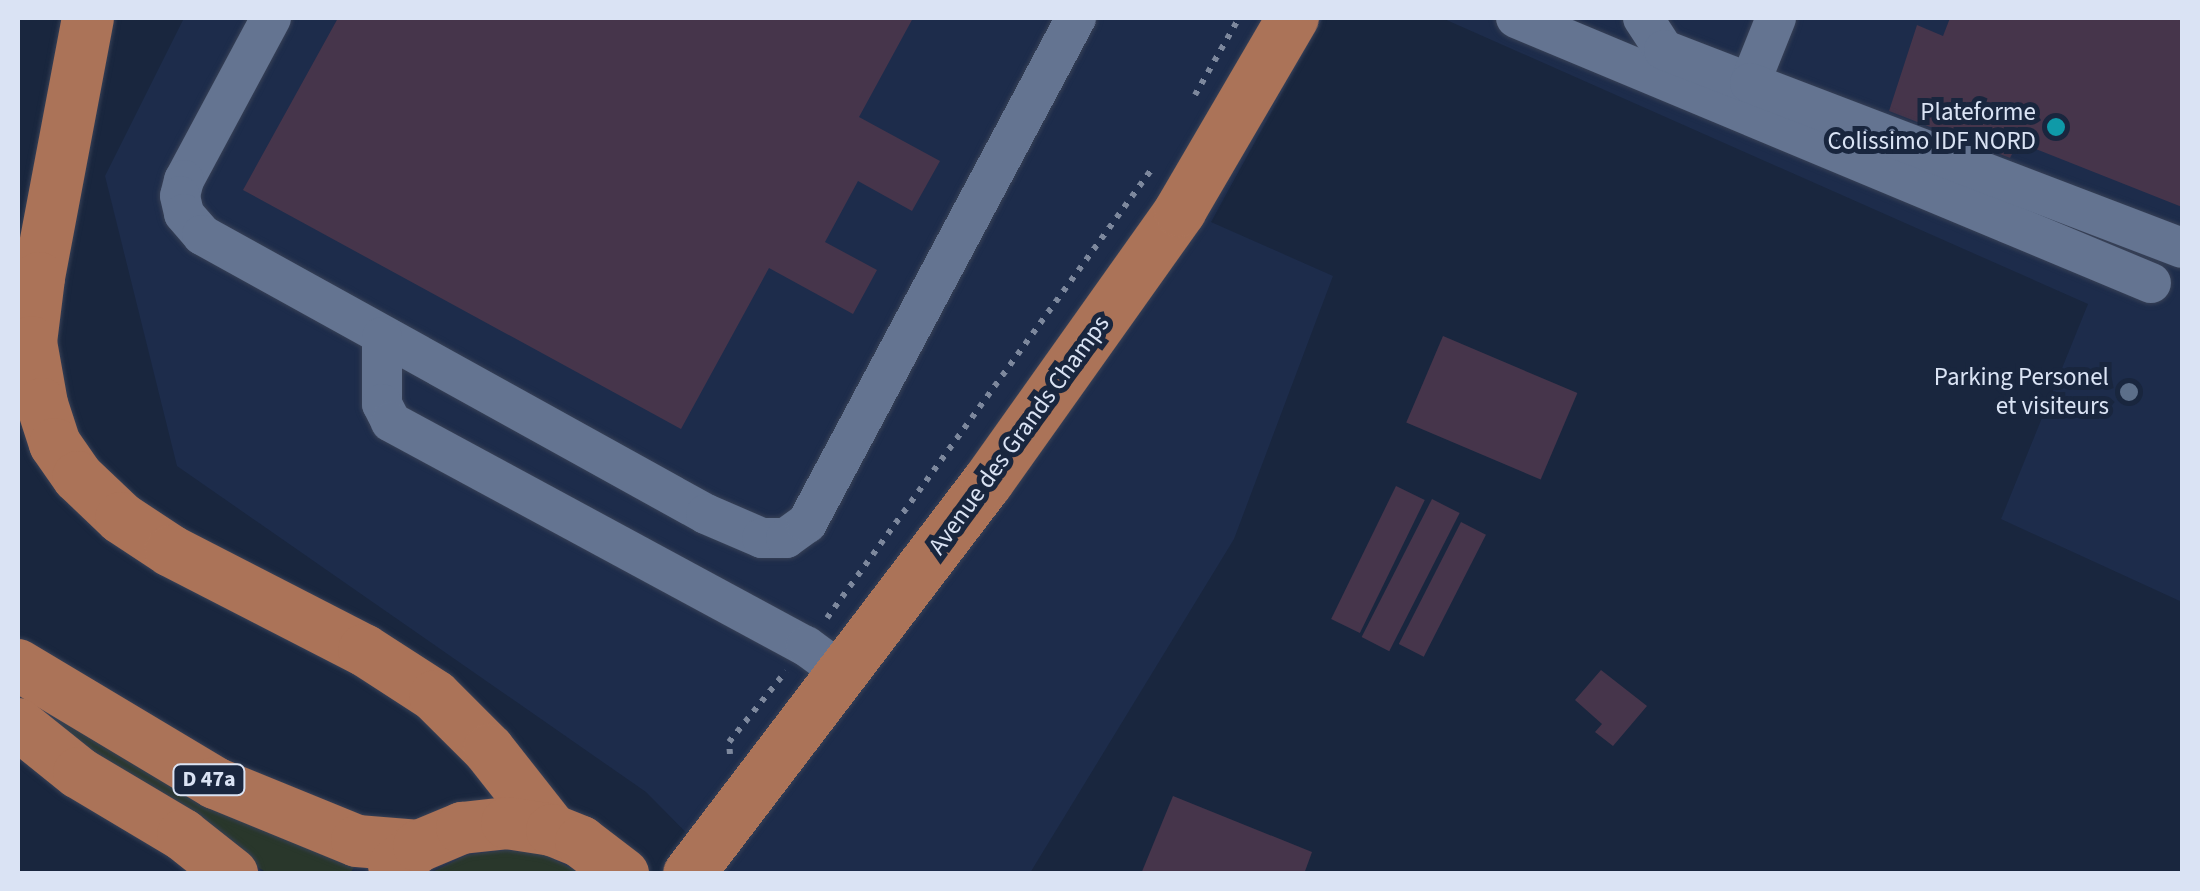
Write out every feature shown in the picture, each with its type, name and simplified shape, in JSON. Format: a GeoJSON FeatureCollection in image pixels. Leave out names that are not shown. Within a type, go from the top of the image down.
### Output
{"type":"FeatureCollection","features":[{"type":"Feature","properties":{"kind":"main road"},"geometry":{"type":"LineString","coordinates":[[88,18],[38,278],[32,342],[42,404],[55,444],[78,477],[121,518],[170,550],[364,650],[435,696],[489,750],[552,830]]}},
{"type":"Feature","properties":{"kind":"main road","name":"Avenue des Grands Champs"},"geometry":{"type":"LineString","coordinates":[[615,866],[703,853],[752,790],[825,660],[1180,211],[1293,18]]}},
{"type":"Feature","properties":{"kind":"main road","name":"D 47a"},"geometry":{"type":"LineString","coordinates":[[18,665],[215,783],[403,860]]}},
{"type":"Feature","properties":{"kind":"main road","name":"D 47a"},"geometry":{"type":"LineString","coordinates":[[18,724],[79,773],[183,835],[232,874]]}},
{"type":"Feature","properties":{"kind":"main road"},"geometry":{"type":"LineString","coordinates":[[18,752],[79,773]]}},
{"type":"Feature","properties":{"kind":"main road"},"geometry":{"type":"LineString","coordinates":[[403,860],[462,828],[507,823],[552,830],[615,866]]}},
{"type":"Feature","properties":{"kind":"lane"},"geometry":{"type":"LineString","coordinates":[[272,18],[184,180],[180,196],[184,214],[202,235],[706,514],[762,538],[786,538],[806,523],[1076,18]]}},
{"type":"Feature","properties":{"kind":"lane"},"geometry":{"type":"LineString","coordinates":[[1516,18],[2151,284]]}},
{"type":"Feature","properties":{"kind":"lane"},"geometry":{"type":"LineString","coordinates":[[1643,18],[1664,50],[2182,248]]}},
{"type":"Feature","properties":{"kind":"lane"},"geometry":{"type":"LineString","coordinates":[[1750,83],[1776,18]]}},
{"type":"Feature","properties":{"kind":"lane"},"geometry":{"type":"LineString","coordinates":[[382,337],[382,404],[391,422],[825,660]]}},
{"type":"Feature","properties":{"kind":"path"},"geometry":{"type":"LineString","coordinates":[[1191,102],[1240,18]]}},
{"type":"Feature","properties":{"kind":"path"},"geometry":{"type":"LineString","coordinates":[[752,790],[731,769],[730,742],[825,660],[1163,151]]}},
{"type":"Feature","properties":{"kind":"shaded area"},"geometry":{"type":"Polygon","coordinates":[[[184,18],[1323,18],[1211,222],[1333,276],[1234,539],[1030,873],[726,873],[646,792],[177,466],[105,176],[184,18]]]}},
{"type":"Feature","properties":{"kind":"shaded area"},"geometry":{"type":"Polygon","coordinates":[[[1442,18],[2182,18],[2182,602],[2001,519],[2088,304],[1442,18]]]}},
{"type":"Feature","properties":{"kind":"green space"},"geometry":{"type":"Polygon","coordinates":[[[18,688],[355,866],[350,873],[267,873],[18,710],[18,688]]]}},
{"type":"Feature","properties":{"kind":"green space"},"geometry":{"type":"Polygon","coordinates":[[[505,850],[543,854],[583,874],[428,874],[467,855],[505,850]]]}},
{"type":"Feature","properties":{"kind":"building"},"geometry":{"type":"Polygon","coordinates":[[[338,18],[913,18],[859,117],[940,161],[912,211],[858,181],[825,242],[877,270],[853,314],[769,268],[681,429],[243,190],[338,18]]]}},
{"type":"Feature","properties":{"kind":"building","name":"Plateforme Colissimo IDF NORD"},"geometry":{"type":"Polygon","coordinates":[[[1950,18],[2182,18],[2182,207],[2018,142],[2010,158],[1889,111],[1917,25],[1943,36],[1950,18]]]}},
{"type":"Feature","properties":{"kind":"building"},"geometry":{"type":"Polygon","coordinates":[[[1443,336],[1577,393],[1541,480],[1406,423],[1443,336]]]}},
{"type":"Feature","properties":{"kind":"building"},"geometry":{"type":"Polygon","coordinates":[[[1396,486],[1425,500],[1360,633],[1331,619],[1396,486]]]}},
{"type":"Feature","properties":{"kind":"building"},"geometry":{"type":"Polygon","coordinates":[[[1432,499],[1460,513],[1389,651],[1362,637],[1432,499]]]}},
{"type":"Feature","properties":{"kind":"building"},"geometry":{"type":"Polygon","coordinates":[[[1461,522],[1486,535],[1424,657],[1399,644],[1461,522]]]}},
{"type":"Feature","properties":{"kind":"building"},"geometry":{"type":"Polygon","coordinates":[[[1601,670],[1647,706],[1613,746],[1595,732],[1602,724],[1575,700],[1601,670]]]}},
{"type":"Feature","properties":{"kind":"building"},"geometry":{"type":"Polygon","coordinates":[[[1173,796],[1312,852],[1304,874],[1141,874],[1173,796]]]}},
{"type":"Feature","properties":{"kind":"place","name":"Plateforme Colissimo IDF NORD"},"geometry":{"type":"Point","coordinates":[2056,127]}},
{"type":"Feature","properties":{"kind":"place","name":"Parking Personel et visiteurs"},"geometry":{"type":"Point","coordinates":[2129,392]}}]}
